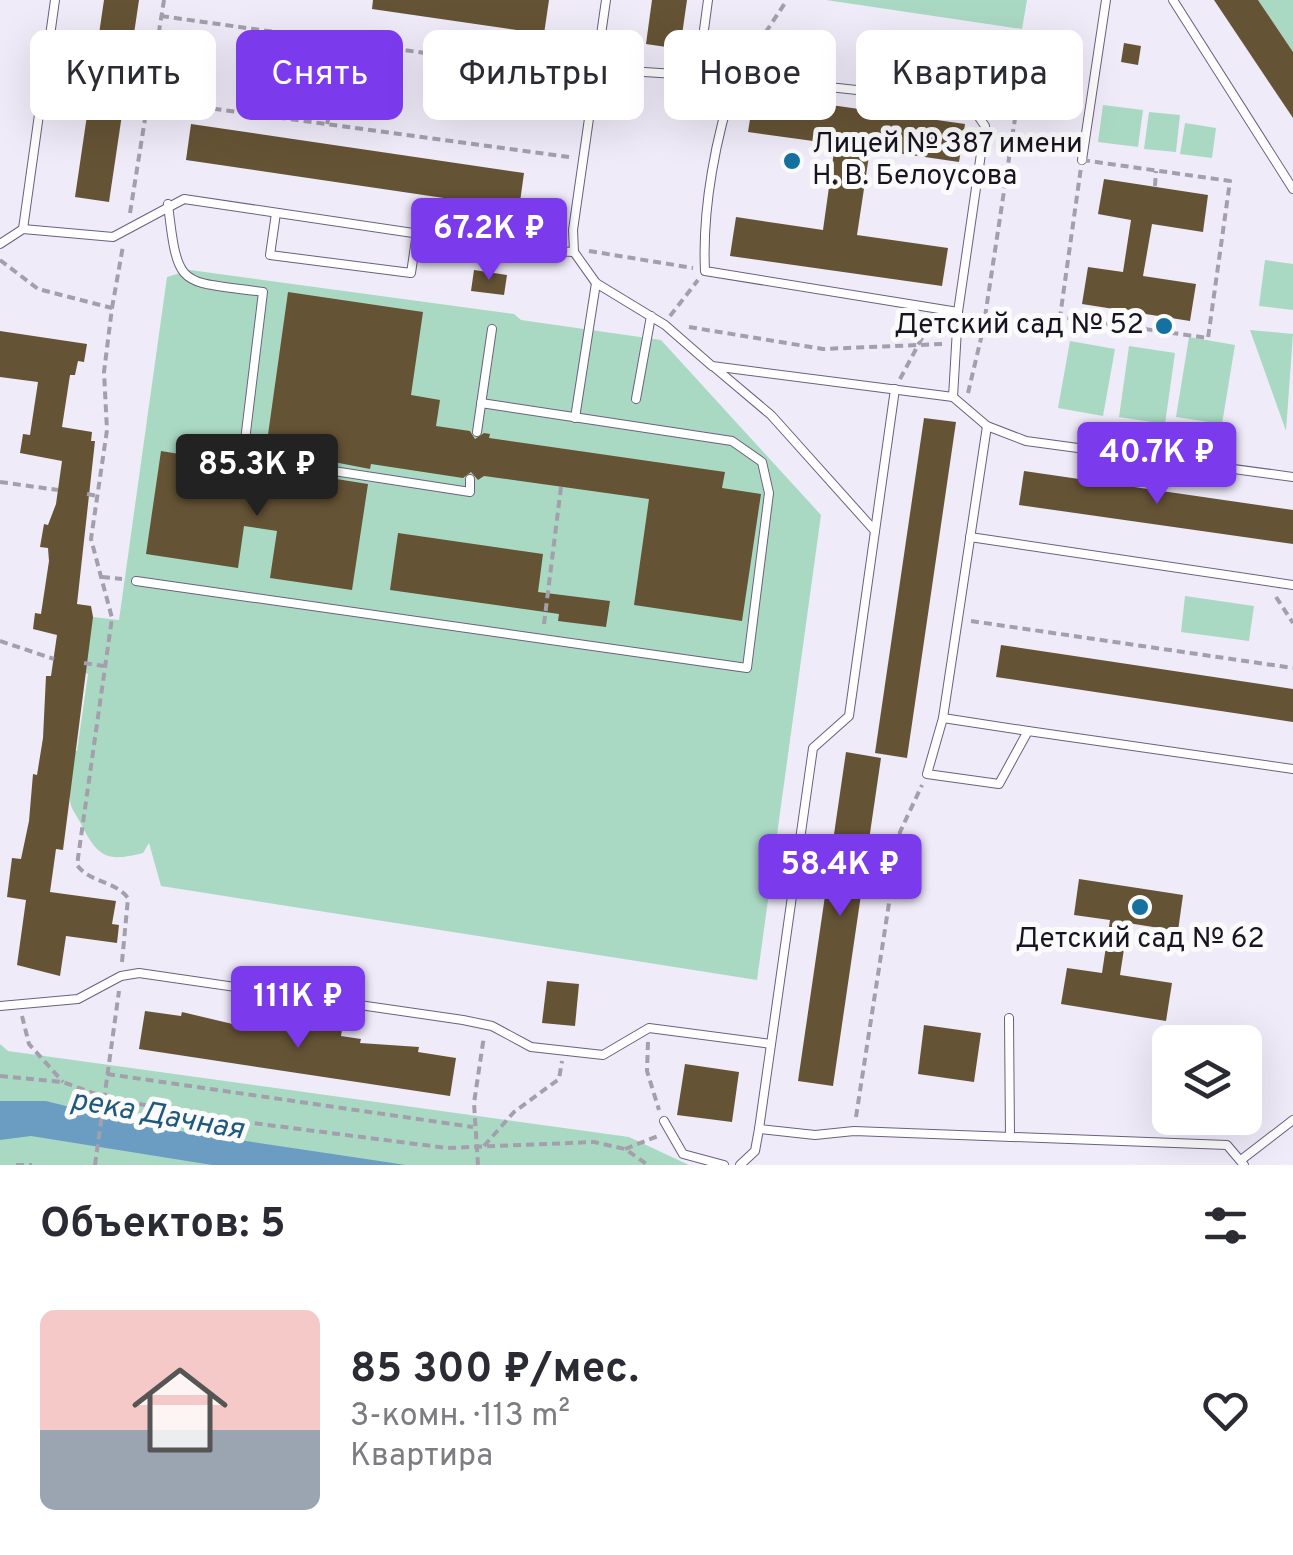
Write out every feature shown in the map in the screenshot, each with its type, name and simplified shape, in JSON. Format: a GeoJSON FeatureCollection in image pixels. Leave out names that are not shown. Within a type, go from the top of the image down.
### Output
{"type":"FeatureCollection","features":[{"type":"Feature","properties":{"kind":"lane"},"geometry":{"type":"LineString","coordinates":[[22,228],[56,0]]}},
{"type":"Feature","properties":{"kind":"lane"},"geometry":{"type":"LineString","coordinates":[[602,30],[606,0]]}},
{"type":"Feature","properties":{"kind":"lane"},"geometry":{"type":"LineString","coordinates":[[644,74],[691,75],[699,68],[708,0]]}},
{"type":"Feature","properties":{"kind":"lane"},"geometry":{"type":"LineString","coordinates":[[1082,160],[1106,0]]}},
{"type":"Feature","properties":{"kind":"lane"},"geometry":{"type":"LineString","coordinates":[[1173,0],[1293,189]]}},
{"type":"Feature","properties":{"kind":"lane"},"geometry":{"type":"LineString","coordinates":[[856,90],[736,77],[724,112],[704,244],[705,270],[958,312]]}},
{"type":"Feature","properties":{"kind":"lane"},"geometry":{"type":"LineString","coordinates":[[590,120],[574,252],[596,282],[665,325],[771,415],[875,531]]}},
{"type":"Feature","properties":{"kind":"lane"},"geometry":{"type":"LineString","coordinates":[[952,397],[958,312],[985,126],[981,120]]}},
{"type":"Feature","properties":{"kind":"lane"},"geometry":{"type":"LineString","coordinates":[[0,244],[22,228],[99,238],[126,232],[168,204],[184,199],[417,234],[574,252]]}},
{"type":"Feature","properties":{"kind":"lane"},"geometry":{"type":"LineString","coordinates":[[168,204],[180,272],[190,281],[263,292],[243,457],[470,492],[470,479]]}},
{"type":"Feature","properties":{"kind":"lane"},"geometry":{"type":"LineString","coordinates":[[276,213],[270,255],[411,274],[417,234]]}},
{"type":"Feature","properties":{"kind":"lane"},"geometry":{"type":"LineString","coordinates":[[576,418],[596,282]]}},
{"type":"Feature","properties":{"kind":"lane"},"geometry":{"type":"LineString","coordinates":[[636,398],[651,316]]}},
{"type":"Feature","properties":{"kind":"lane"},"geometry":{"type":"LineString","coordinates":[[477,432],[492,329]]}},
{"type":"Feature","properties":{"kind":"lane"},"geometry":{"type":"LineString","coordinates":[[712,366],[952,397],[987,426],[1026,441],[1293,477]]}},
{"type":"Feature","properties":{"kind":"lane"},"geometry":{"type":"LineString","coordinates":[[740,1165],[755,1151],[759,1130],[813,748],[849,716],[896,389]]}},
{"type":"Feature","properties":{"kind":"lane"},"geometry":{"type":"LineString","coordinates":[[136,582],[746,668],[769,493],[762,462],[732,441],[481,404]]}},
{"type":"Feature","properties":{"kind":"lane"},"geometry":{"type":"LineString","coordinates":[[987,426],[943,718],[927,774],[998,784],[1028,730]]}},
{"type":"Feature","properties":{"kind":"lane"},"geometry":{"type":"LineString","coordinates":[[970,537],[1293,585]]}},
{"type":"Feature","properties":{"kind":"lane"},"geometry":{"type":"LineString","coordinates":[[943,718],[1293,770]]}},
{"type":"Feature","properties":{"kind":"lane"},"geometry":{"type":"LineString","coordinates":[[0,1006],[19,1008],[78,999],[121,976],[139,973],[486,1025],[531,1047],[604,1056],[650,1028],[771,1044]]}},
{"type":"Feature","properties":{"kind":"lane"},"geometry":{"type":"LineString","coordinates":[[1009,1018],[1010,1137]]}},
{"type":"Feature","properties":{"kind":"lane"},"geometry":{"type":"LineString","coordinates":[[759,1130],[815,1135],[854,1132],[1228,1145],[1242,1163],[1293,1120]]}},
{"type":"Feature","properties":{"kind":"lane"},"geometry":{"type":"LineString","coordinates":[[664,1121],[683,1154],[724,1165]]}},
{"type":"Feature","properties":{"kind":"path"},"geometry":{"type":"LineString","coordinates":[[159,30],[164,0]]}},
{"type":"Feature","properties":{"kind":"path"},"geometry":{"type":"LineString","coordinates":[[767,30],[787,0]]}},
{"type":"Feature","properties":{"kind":"path"},"geometry":{"type":"LineString","coordinates":[[161,16],[261,30]]}},
{"type":"Feature","properties":{"kind":"path"},"geometry":{"type":"LineString","coordinates":[[1083,77],[1094,74]]}},
{"type":"Feature","properties":{"kind":"path"},"geometry":{"type":"LineString","coordinates":[[216,109],[584,159]]}},
{"type":"Feature","properties":{"kind":"path"},"geometry":{"type":"LineString","coordinates":[[121,976],[128,898],[120,888],[84,874],[77,865],[112,618],[91,539],[107,430],[104,372],[146,120]]}},
{"type":"Feature","properties":{"kind":"path"},"geometry":{"type":"LineString","coordinates":[[327,124],[328,120]]}},
{"type":"Feature","properties":{"kind":"path"},"geometry":{"type":"LineString","coordinates":[[965,408],[983,330],[1015,120]]}},
{"type":"Feature","properties":{"kind":"path"},"geometry":{"type":"LineString","coordinates":[[1082,160],[1156,170],[1230,181],[1208,338],[1060,317],[1082,160]]}},
{"type":"Feature","properties":{"kind":"path"},"geometry":{"type":"LineString","coordinates":[[1155,186],[1156,170]]}},
{"type":"Feature","properties":{"kind":"path"},"geometry":{"type":"LineString","coordinates":[[574,252],[705,270],[665,325]]}},
{"type":"Feature","properties":{"kind":"path"},"geometry":{"type":"LineString","coordinates":[[0,260],[38,289],[112,308]]}},
{"type":"Feature","properties":{"kind":"path"},"geometry":{"type":"LineString","coordinates":[[896,389],[938,308]]}},
{"type":"Feature","properties":{"kind":"path"},"geometry":{"type":"LineString","coordinates":[[665,325],[727,330],[750,340],[823,349],[956,343]]}},
{"type":"Feature","properties":{"kind":"path"},"geometry":{"type":"LineString","coordinates":[[0,482],[58,490]]}},
{"type":"Feature","properties":{"kind":"path"},"geometry":{"type":"LineString","coordinates":[[542,638],[561,487]]}},
{"type":"Feature","properties":{"kind":"path"},"geometry":{"type":"LineString","coordinates":[[88,494],[98,496]]}},
{"type":"Feature","properties":{"kind":"path"},"geometry":{"type":"LineString","coordinates":[[102,577],[136,582]]}},
{"type":"Feature","properties":{"kind":"path"},"geometry":{"type":"LineString","coordinates":[[1265,581],[1293,622]]}},
{"type":"Feature","properties":{"kind":"path"},"geometry":{"type":"LineString","coordinates":[[958,619],[1293,668]]}},
{"type":"Feature","properties":{"kind":"path"},"geometry":{"type":"LineString","coordinates":[[0,642],[54,659]]}},
{"type":"Feature","properties":{"kind":"path"},"geometry":{"type":"LineString","coordinates":[[84,663],[106,666]]}},
{"type":"Feature","properties":{"kind":"path"},"geometry":{"type":"LineString","coordinates":[[854,1132],[900,832],[927,774]]}},
{"type":"Feature","properties":{"kind":"path"},"geometry":{"type":"LineString","coordinates":[[95,1165],[120,987]]}},
{"type":"Feature","properties":{"kind":"path"},"geometry":{"type":"LineString","coordinates":[[19,1008],[29,1044],[63,1082]]}},
{"type":"Feature","properties":{"kind":"path"},"geometry":{"type":"LineString","coordinates":[[478,1165],[473,1126],[486,1025]]}},
{"type":"Feature","properties":{"kind":"path"},"geometry":{"type":"LineString","coordinates":[[650,1028],[647,1071],[652,1096],[664,1121]]}},
{"type":"Feature","properties":{"kind":"path"},"geometry":{"type":"LineString","coordinates":[[484,1146],[514,1112],[559,1079],[563,1050]]}},
{"type":"Feature","properties":{"kind":"path"},"geometry":{"type":"LineString","coordinates":[[108,1074],[473,1126]]}},
{"type":"Feature","properties":{"kind":"path"},"geometry":{"type":"LineString","coordinates":[[0,1076],[63,1082],[104,1098],[447,1148],[594,1142],[626,1148],[648,1165]]}},
{"type":"Feature","properties":{"kind":"path"},"geometry":{"type":"LineString","coordinates":[[626,1148],[669,1130]]}},
{"type":"Feature","properties":{"kind":"path"},"geometry":{"type":"LineString","coordinates":[[16,1165],[32,1165]]}},
{"type":"Feature","properties":{"kind":"green space"},"geometry":{"type":"Polygon","coordinates":[[[826,0],[1027,0],[1022,29],[826,0]]]}},
{"type":"Feature","properties":{"kind":"green space"},"geometry":{"type":"Polygon","coordinates":[[[1258,0],[1293,0],[1293,52],[1258,0]]]}},
{"type":"Feature","properties":{"kind":"green space"},"geometry":{"type":"Polygon","coordinates":[[[1103,105],[1143,110],[1138,147],[1098,142],[1103,105]]]}},
{"type":"Feature","properties":{"kind":"green space"},"geometry":{"type":"Polygon","coordinates":[[[1149,112],[1180,115],[1176,152],[1144,149],[1149,112]]]}},
{"type":"Feature","properties":{"kind":"green space"},"geometry":{"type":"Polygon","coordinates":[[[1185,123],[1216,128],[1212,158],[1180,154],[1185,123]]]}},
{"type":"Feature","properties":{"kind":"green space"},"geometry":{"type":"Polygon","coordinates":[[[1265,260],[1293,264],[1293,310],[1259,306],[1265,260]]]}},
{"type":"Feature","properties":{"kind":"green space"},"geometry":{"type":"Polygon","coordinates":[[[190,270],[514,314],[521,320],[661,340],[821,515],[757,980],[161,886],[149,843],[143,853],[111,857],[92,843],[70,800],[70,751],[77,751],[88,674],[82,672],[93,617],[119,620],[167,277],[190,270]]]}},
{"type":"Feature","properties":{"kind":"green space"},"geometry":{"type":"Polygon","coordinates":[[[1250,330],[1293,334],[1286,431],[1250,330]]]}},
{"type":"Feature","properties":{"kind":"green space"},"geometry":{"type":"Polygon","coordinates":[[[1189,337],[1235,345],[1222,424],[1176,417],[1189,337]]]}},
{"type":"Feature","properties":{"kind":"green space"},"geometry":{"type":"Polygon","coordinates":[[[1070,341],[1115,349],[1103,416],[1058,408],[1070,341]]]}},
{"type":"Feature","properties":{"kind":"green space"},"geometry":{"type":"Polygon","coordinates":[[[1129,346],[1175,353],[1165,424],[1119,417],[1129,346]]]}},
{"type":"Feature","properties":{"kind":"green space"},"geometry":{"type":"Polygon","coordinates":[[[1185,596],[1254,606],[1249,641],[1181,632],[1185,596]]]}},
{"type":"Feature","properties":{"kind":"green space"},"geometry":{"type":"Polygon","coordinates":[[[0,1044],[8,1051],[629,1137],[689,1165],[0,1165],[0,1044]]]}},
{"type":"Feature","properties":{"kind":"water"},"geometry":{"type":"Polygon","coordinates":[[[0,1101],[46,1101],[146,1126],[406,1165],[212,1165],[31,1136],[0,1140],[0,1101]]]}},
{"type":"Feature","properties":{"kind":"building"},"geometry":{"type":"Polygon","coordinates":[[[104,0],[139,0],[135,30],[100,30],[104,0]]]}},
{"type":"Feature","properties":{"kind":"building"},"geometry":{"type":"Polygon","coordinates":[[[373,0],[549,0],[545,30],[516,30],[372,9],[373,0]]]}},
{"type":"Feature","properties":{"kind":"building"},"geometry":{"type":"Polygon","coordinates":[[[652,0],[687,0],[683,30],[664,30],[664,47],[646,44],[652,0]]]}},
{"type":"Feature","properties":{"kind":"building"},"geometry":{"type":"Polygon","coordinates":[[[1214,0],[1258,0],[1293,52],[1293,118],[1214,0]]]}},
{"type":"Feature","properties":{"kind":"building"},"geometry":{"type":"Polygon","coordinates":[[[1124,43],[1141,46],[1138,65],[1121,62],[1124,43]]]}},
{"type":"Feature","properties":{"kind":"building"},"geometry":{"type":"Polygon","coordinates":[[[836,106],[856,109],[856,120],[965,124],[959,162],[870,149],[857,235],[948,248],[942,286],[730,256],[736,217],[823,230],[835,144],[748,132],[750,120],[836,120],[836,106]]]}},
{"type":"Feature","properties":{"kind":"building"},"geometry":{"type":"Polygon","coordinates":[[[86,120],[121,120],[109,202],[75,197],[86,120]]]}},
{"type":"Feature","properties":{"kind":"building"},"geometry":{"type":"Polygon","coordinates":[[[191,124],[524,173],[519,209],[186,160],[191,124]]]}},
{"type":"Feature","properties":{"kind":"building"},"geometry":{"type":"Polygon","coordinates":[[[1104,179],[1208,195],[1203,232],[1152,224],[1143,276],[1196,284],[1190,321],[1082,304],[1088,267],[1123,272],[1131,220],[1098,214],[1104,179]]]}},
{"type":"Feature","properties":{"kind":"building"},"geometry":{"type":"Polygon","coordinates":[[[474,270],[507,275],[504,295],[471,291],[474,270]]]}},
{"type":"Feature","properties":{"kind":"building"},"geometry":{"type":"Polygon","coordinates":[[[288,292],[423,312],[411,395],[440,400],[436,426],[470,431],[475,439],[484,433],[490,434],[489,438],[725,472],[722,488],[761,494],[742,621],[634,605],[649,499],[484,476],[478,480],[471,472],[463,478],[371,464],[370,469],[266,449],[288,292]]]}},
{"type":"Feature","properties":{"kind":"building"},"geometry":{"type":"Polygon","coordinates":[[[0,331],[87,344],[84,362],[78,361],[75,375],[70,375],[62,427],[92,432],[91,441],[95,441],[77,604],[91,606],[93,617],[63,850],[56,849],[50,892],[116,901],[112,924],[119,925],[117,943],[66,936],[60,976],[17,965],[26,900],[7,897],[12,858],[21,859],[29,821],[33,774],[37,775],[43,738],[46,676],[51,676],[57,635],[33,629],[35,613],[41,614],[49,561],[48,548],[40,547],[44,524],[48,525],[56,504],[62,461],[20,453],[23,434],[30,435],[38,382],[0,377],[0,331]]]}},
{"type":"Feature","properties":{"kind":"building"},"geometry":{"type":"Polygon","coordinates":[[[924,418],[956,422],[907,758],[875,753],[924,418]]]}},
{"type":"Feature","properties":{"kind":"building"},"geometry":{"type":"Polygon","coordinates":[[[161,451],[253,466],[251,482],[284,487],[286,471],[368,484],[352,590],[270,578],[277,531],[244,526],[238,568],[146,554],[161,451]]]}},
{"type":"Feature","properties":{"kind":"building"},"geometry":{"type":"Polygon","coordinates":[[[1024,471],[1293,510],[1293,544],[1019,505],[1024,471]]]}},
{"type":"Feature","properties":{"kind":"building"},"geometry":{"type":"Polygon","coordinates":[[[398,533],[543,554],[538,592],[610,601],[606,627],[558,621],[559,614],[390,590],[398,533]]]}},
{"type":"Feature","properties":{"kind":"building"},"geometry":{"type":"Polygon","coordinates":[[[1001,645],[1293,689],[1293,722],[996,677],[1001,645]]]}},
{"type":"Feature","properties":{"kind":"building"},"geometry":{"type":"Polygon","coordinates":[[[846,752],[881,758],[833,1086],[798,1081],[846,752]]]}},
{"type":"Feature","properties":{"kind":"building"},"geometry":{"type":"Polygon","coordinates":[[[1079,879],[1183,895],[1178,931],[1128,923],[1120,975],[1172,983],[1166,1021],[1061,1004],[1067,968],[1102,973],[1110,920],[1074,915],[1079,879]]]}},
{"type":"Feature","properties":{"kind":"building"},"geometry":{"type":"Polygon","coordinates":[[[547,981],[579,984],[575,1026],[542,1023],[547,981]]]}},
{"type":"Feature","properties":{"kind":"building"},"geometry":{"type":"Polygon","coordinates":[[[145,1011],[181,1016],[182,1012],[241,1026],[242,1021],[262,1024],[262,1019],[342,1030],[341,1036],[361,1039],[360,1043],[419,1047],[418,1052],[456,1058],[450,1096],[139,1049],[145,1011]]]}},
{"type":"Feature","properties":{"kind":"building"},"geometry":{"type":"Polygon","coordinates":[[[924,1025],[981,1033],[974,1082],[918,1074],[924,1025]]]}},
{"type":"Feature","properties":{"kind":"building"},"geometry":{"type":"Polygon","coordinates":[[[685,1064],[739,1072],[732,1122],[677,1115],[685,1064]]]}},
{"type":"Feature","properties":{"kind":"place","name":"Лицей № 387 имени Н. В. Белоусова"},"geometry":{"type":"Point","coordinates":[792,161]}},
{"type":"Feature","properties":{"kind":"place","name":"Детский сад № 52"},"geometry":{"type":"Point","coordinates":[1164,326]}},
{"type":"Feature","properties":{"kind":"place","name":"Детский сад № 62"},"geometry":{"type":"Point","coordinates":[1140,907]}},
{"type":"Feature","properties":{"kind":"water label","name":"река Дачная"},"geometry":{"type":"Point","coordinates":[157,1116]}}]}
